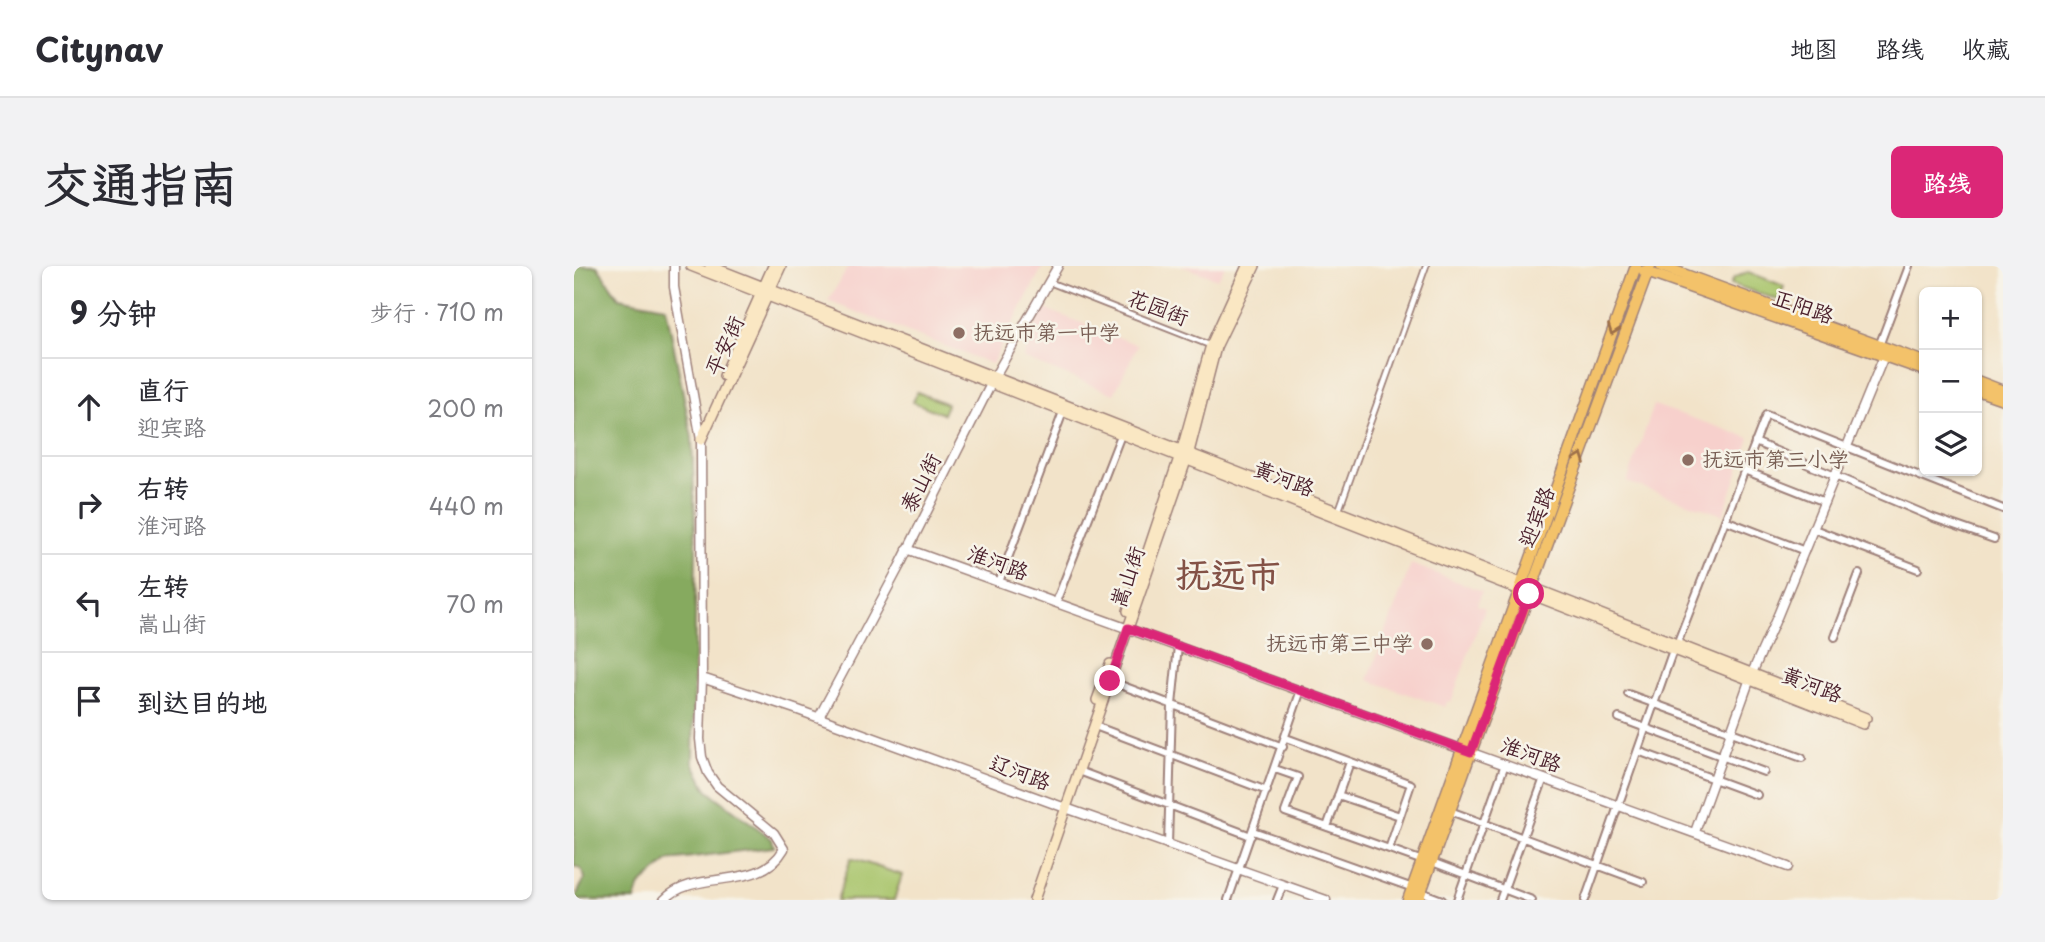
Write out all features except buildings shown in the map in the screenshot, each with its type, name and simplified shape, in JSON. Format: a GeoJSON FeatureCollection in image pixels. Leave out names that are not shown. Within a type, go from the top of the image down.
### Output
{"type":"FeatureCollection","features":[{"type":"Feature","properties":{"kind":"main road","name":"黄河路"},"geometry":{"type":"LineString","coordinates":[[691,266],[765,291],[1865,721]]}},
{"type":"Feature","properties":{"kind":"main road","name":"黄河路"},"geometry":{"type":"LineString","coordinates":[[710,266],[765,291]]}},
{"type":"Feature","properties":{"kind":"main road","name":"平安街"},"geometry":{"type":"LineString","coordinates":[[700,435],[765,291],[773,266]]}},
{"type":"Feature","properties":{"kind":"main road","name":"平安街"},"geometry":{"type":"LineString","coordinates":[[765,291],[781,266]]}},
{"type":"Feature","properties":{"kind":"main road","name":"嵩山街"},"geometry":{"type":"LineString","coordinates":[[1028,900],[1063,807],[1184,455],[1213,346],[1247,266]]}},
{"type":"Feature","properties":{"kind":"main road","name":"嵩山街"},"geometry":{"type":"LineString","coordinates":[[1213,346],[1255,266]]}},
{"type":"Feature","properties":{"kind":"main road","name":"正阳路"},"geometry":{"type":"LineString","coordinates":[[1661,266],[1919,368]]}},
{"type":"Feature","properties":{"kind":"main road","name":"正阳路"},"geometry":{"type":"LineString","coordinates":[[1634,267],[1649,269],[1880,351],[1919,361]]}},
{"type":"Feature","properties":{"kind":"main road","name":"迎宾路"},"geometry":{"type":"LineString","coordinates":[[1408,900],[1417,893],[1525,588],[1634,267]]}},
{"type":"Feature","properties":{"kind":"main road","name":"迎宾路"},"geometry":{"type":"LineString","coordinates":[[1525,588],[1649,269]]}},
{"type":"Feature","properties":{"kind":"main road","name":"黄河路"},"geometry":{"type":"LineString","coordinates":[[993,380],[1121,435],[1339,510],[1525,588]]}},
{"type":"Feature","properties":{"kind":"main road"},"geometry":{"type":"LineString","coordinates":[[1982,383],[2003,391]]}},
{"type":"Feature","properties":{"kind":"main road"},"geometry":{"type":"LineString","coordinates":[[1982,392],[2003,399]]}},
{"type":"Feature","properties":{"kind":"main road","name":"嵩山街"},"geometry":{"type":"LineString","coordinates":[[1034,900],[1063,807],[1079,771],[1110,681],[1125,627]]}},
{"type":"Feature","properties":{"kind":"main road","name":"迎宾路"},"geometry":{"type":"LineString","coordinates":[[1427,862],[1450,811],[1467,750]]}},
{"type":"Feature","properties":{"kind":"street"},"geometry":{"type":"LineString","coordinates":[[664,900],[680,888],[695,882],[741,877],[764,868],[779,858],[784,849],[774,832],[717,786],[702,757],[700,435],[674,287],[674,266]]}},
{"type":"Feature","properties":{"kind":"street","name":"泰山街"},"geometry":{"type":"LineString","coordinates":[[819,717],[993,380],[1058,266]]}},
{"type":"Feature","properties":{"kind":"street"},"geometry":{"type":"LineString","coordinates":[[1339,510],[1426,266]]}},
{"type":"Feature","properties":{"kind":"street"},"geometry":{"type":"LineString","coordinates":[[1695,832],[1751,677],[1847,447],[1909,266]]}},
{"type":"Feature","properties":{"kind":"street","name":"花园街"},"geometry":{"type":"LineString","coordinates":[[1049,282],[1213,346]]}},
{"type":"Feature","properties":{"kind":"street"},"geometry":{"type":"LineString","coordinates":[[999,582],[1063,412]]}},
{"type":"Feature","properties":{"kind":"street"},"geometry":{"type":"LineString","coordinates":[[1585,900],[1654,703],[1766,415],[2003,509]]}},
{"type":"Feature","properties":{"kind":"street"},"geometry":{"type":"LineString","coordinates":[[1056,602],[1121,435]]}},
{"type":"Feature","properties":{"kind":"street"},"geometry":{"type":"LineString","coordinates":[[1755,442],[1934,517],[1994,539]]}},
{"type":"Feature","properties":{"kind":"street"},"geometry":{"type":"LineString","coordinates":[[1744,470],[1825,502]]}},
{"type":"Feature","properties":{"kind":"street"},"geometry":{"type":"LineString","coordinates":[[1725,520],[1804,551]]}},
{"type":"Feature","properties":{"kind":"street"},"geometry":{"type":"LineString","coordinates":[[1814,529],[1918,569]]}},
{"type":"Feature","properties":{"kind":"street","name":"淮河路"},"geometry":{"type":"LineString","coordinates":[[907,549],[1788,867]]}},
{"type":"Feature","properties":{"kind":"street"},"geometry":{"type":"LineString","coordinates":[[1835,637],[1859,574]]}},
{"type":"Feature","properties":{"kind":"street"},"geometry":{"type":"LineString","coordinates":[[1168,845],[1172,705],[1178,646]]}},
{"type":"Feature","properties":{"kind":"street","name":"辽河路"},"geometry":{"type":"LineString","coordinates":[[702,678],[819,717],[1325,900]]}},
{"type":"Feature","properties":{"kind":"street"},"geometry":{"type":"LineString","coordinates":[[1110,681],[1283,747]]}},
{"type":"Feature","properties":{"kind":"street"},"geometry":{"type":"LineString","coordinates":[[1228,900],[1301,690]]}},
{"type":"Feature","properties":{"kind":"street"},"geometry":{"type":"LineString","coordinates":[[1628,694],[1802,758]]}},
{"type":"Feature","properties":{"kind":"street"},"geometry":{"type":"LineString","coordinates":[[1619,718],[1764,772]]}},
{"type":"Feature","properties":{"kind":"street"},"geometry":{"type":"LineString","coordinates":[[1095,726],[1267,790]]}},
{"type":"Feature","properties":{"kind":"street"},"geometry":{"type":"LineString","coordinates":[[1286,738],[1411,784],[1389,849]]}},
{"type":"Feature","properties":{"kind":"street"},"geometry":{"type":"LineString","coordinates":[[1638,751],[1757,795]]}},
{"type":"Feature","properties":{"kind":"street"},"geometry":{"type":"LineString","coordinates":[[1327,827],[1350,762]]}},
{"type":"Feature","properties":{"kind":"street"},"geometry":{"type":"LineString","coordinates":[[1457,900],[1505,764]]}},
{"type":"Feature","properties":{"kind":"street"},"geometry":{"type":"LineString","coordinates":[[1275,769],[1297,777],[1285,812],[1532,900]]}},
{"type":"Feature","properties":{"kind":"street"},"geometry":{"type":"LineString","coordinates":[[1079,771],[1168,805],[1442,900]]}},
{"type":"Feature","properties":{"kind":"street"},"geometry":{"type":"LineString","coordinates":[[1500,900],[1544,778]]}},
{"type":"Feature","properties":{"kind":"street"},"geometry":{"type":"LineString","coordinates":[[1338,795],[1400,817]]}},
{"type":"Feature","properties":{"kind":"street"},"geometry":{"type":"LineString","coordinates":[[1450,811],[1643,882]]}},
{"type":"Feature","properties":{"kind":"street"},"geometry":{"type":"LineString","coordinates":[[1277,900],[1283,885]]}},
{"type":"Feature","properties":{"kind":"shaded area","name":"抚远市第一中学"},"geometry":{"type":"Polygon","coordinates":[[[849,266],[1043,266],[992,364],[828,301],[849,266]]]}},
{"type":"Feature","properties":{"kind":"shaded area"},"geometry":{"type":"Polygon","coordinates":[[[1181,266],[1225,266],[1218,279],[1181,266]]]}},
{"type":"Feature","properties":{"kind":"shaded area"},"geometry":{"type":"Polygon","coordinates":[[[1043,308],[1138,345],[1114,394],[1023,358],[1043,308]]]}},
{"type":"Feature","properties":{"kind":"shaded area","name":"抚远市第三小学"},"geometry":{"type":"Polygon","coordinates":[[[1654,405],[1750,438],[1723,515],[1627,482],[1654,405]]]}},
{"type":"Feature","properties":{"kind":"shaded area","name":"抚远市第三中学"},"geometry":{"type":"Polygon","coordinates":[[[1411,564],[1482,591],[1477,605],[1485,608],[1451,702],[1447,701],[1445,707],[1368,680],[1411,564]]]}},
{"type":"Feature","properties":{"kind":"green space"},"geometry":{"type":"Polygon","coordinates":[[[574,266],[597,266],[619,298],[666,307],[692,438],[696,550],[693,762],[707,790],[772,839],[774,847],[669,860],[640,885],[635,900],[574,900],[585,878],[581,869],[574,866],[574,266]]]}},
{"type":"Feature","properties":{"kind":"green space"},"geometry":{"type":"Polygon","coordinates":[[[1748,272],[1784,286],[1779,300],[1731,284],[1734,278],[1748,272]]]}},
{"type":"Feature","properties":{"kind":"green space"},"geometry":{"type":"Polygon","coordinates":[[[917,392],[947,404],[943,414],[913,402],[917,392]]]}},
{"type":"Feature","properties":{"kind":"green space"},"geometry":{"type":"Polygon","coordinates":[[[851,858],[902,875],[894,900],[837,900],[851,858]]]}},
{"type":"Feature","properties":{"kind":"place","name":"抚远市第一中学"},"geometry":{"type":"Point","coordinates":[959,333]}},
{"type":"Feature","properties":{"kind":"place","name":"抚远市第三小学"},"geometry":{"type":"Point","coordinates":[1688,460]}},
{"type":"Feature","properties":{"kind":"place","name":"抚远市第三中学"},"geometry":{"type":"Point","coordinates":[1427,644]}},
{"type":"Feature","properties":{"kind":"district","name":"抚远市"},"geometry":{"type":"Point","coordinates":[1228,575]}},
{"type":"Feature","properties":{"kind":"route"},"geometry":{"type":"LineString","coordinates":[[1110,681],[1128,628],[1471,752],[1529,594]]}}]}
